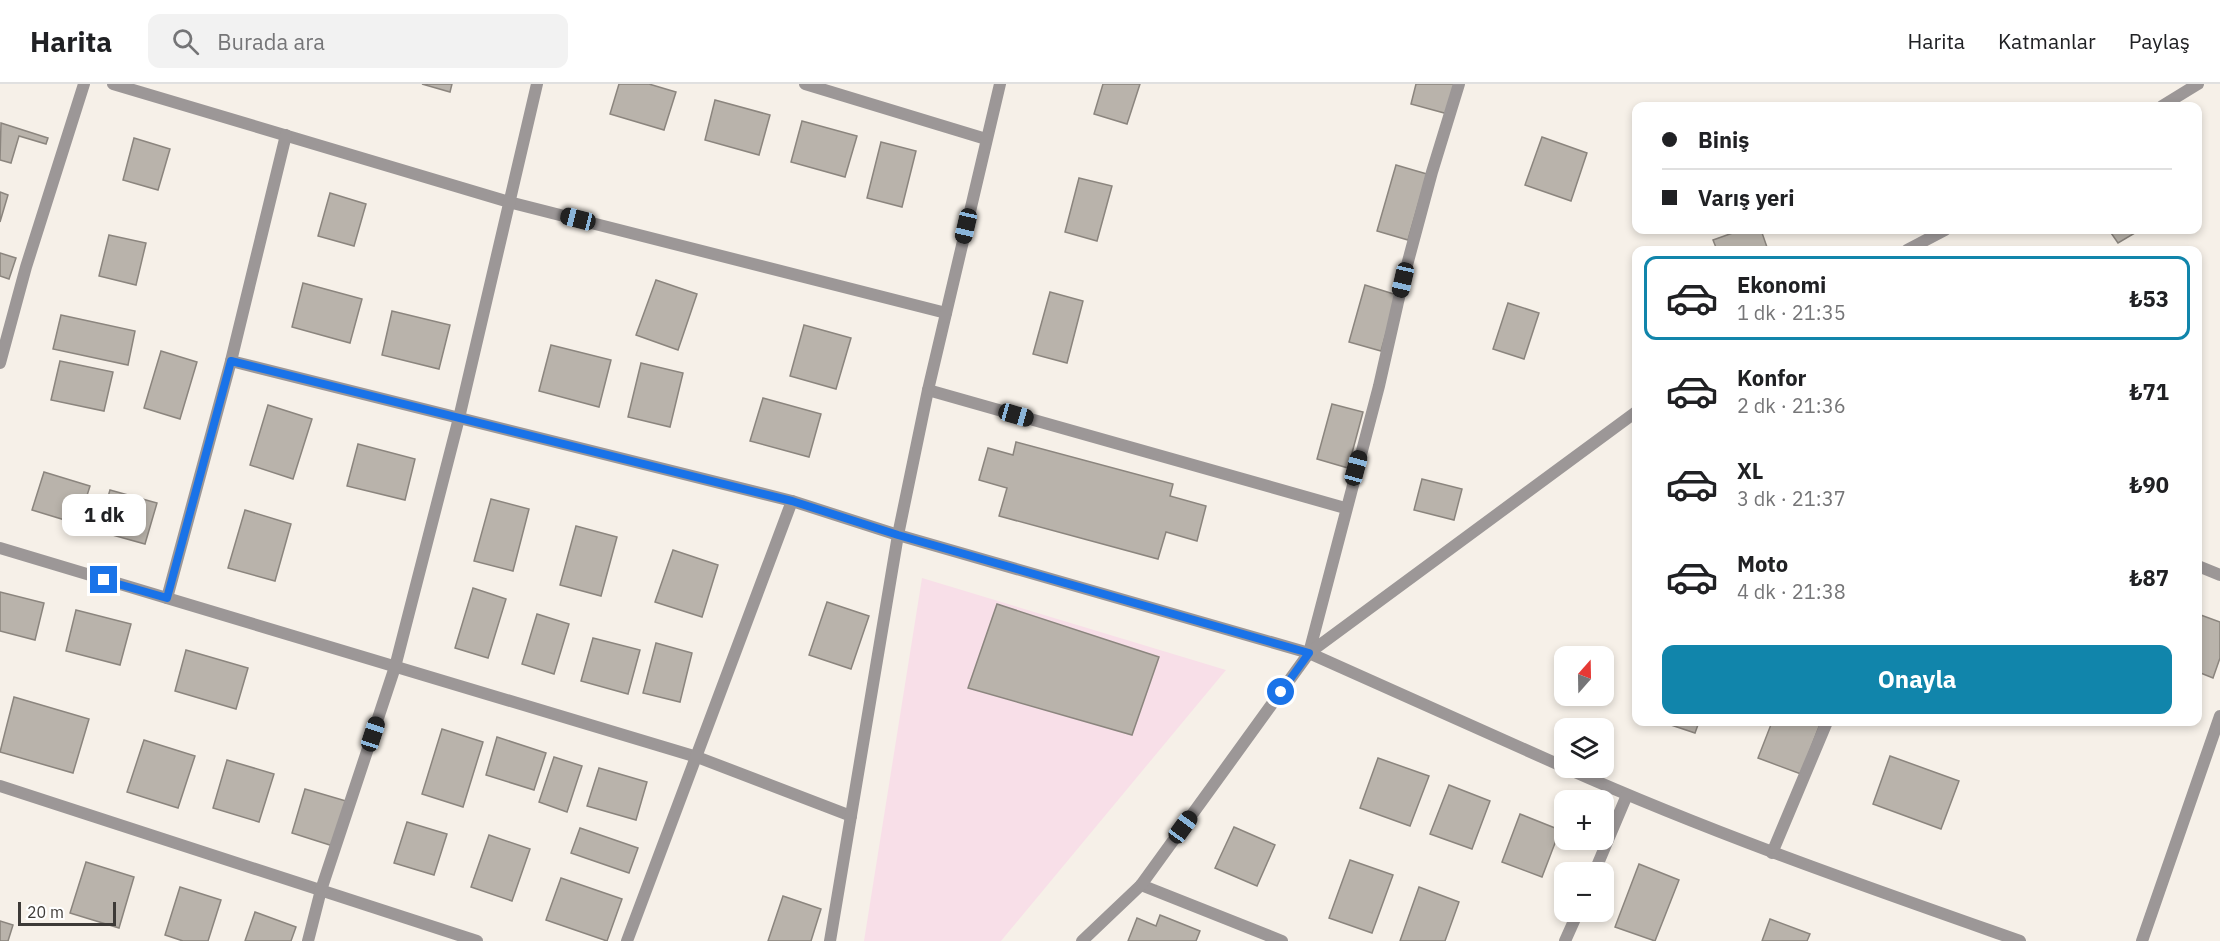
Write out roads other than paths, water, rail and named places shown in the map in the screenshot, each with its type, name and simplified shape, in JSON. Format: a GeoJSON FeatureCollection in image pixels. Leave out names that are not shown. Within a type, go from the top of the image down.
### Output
{"type":"FeatureCollection","features":[{"type":"Feature","properties":{"kind":"street"},"geometry":{"type":"LineString","coordinates":[[0,363],[26,267],[84,84]]}},
{"type":"Feature","properties":{"kind":"street"},"geometry":{"type":"LineString","coordinates":[[113,84],[509,202],[946,313]]}},
{"type":"Feature","properties":{"kind":"street"},"geometry":{"type":"LineString","coordinates":[[308,941],[321,890],[395,667],[459,418],[537,84]]}},
{"type":"Feature","properties":{"kind":"street"},"geometry":{"type":"LineString","coordinates":[[805,84],[986,139]]}},
{"type":"Feature","properties":{"kind":"street"},"geometry":{"type":"LineString","coordinates":[[830,941],[898,535],[928,390],[1000,84]]}},
{"type":"Feature","properties":{"kind":"street"},"geometry":{"type":"LineString","coordinates":[[1309,653],[1378,387],[1403,280],[1459,84]]}},
{"type":"Feature","properties":{"kind":"street"},"geometry":{"type":"LineString","coordinates":[[2169,102],[2198,84]]}},
{"type":"Feature","properties":{"kind":"street"},"geometry":{"type":"LineString","coordinates":[[167,598],[231,361],[286,135]]}},
{"type":"Feature","properties":{"kind":"street"},"geometry":{"type":"LineString","coordinates":[[1915,246],[1937,234]]}},
{"type":"Feature","properties":{"kind":"street"},"geometry":{"type":"LineString","coordinates":[[231,361],[792,501],[898,535],[1309,653],[1554,763]]}},
{"type":"Feature","properties":{"kind":"street"},"geometry":{"type":"LineString","coordinates":[[928,390],[1346,508]]}},
{"type":"Feature","properties":{"kind":"street"},"geometry":{"type":"LineString","coordinates":[[1082,941],[1141,885],[1309,653],[1632,415]]}},
{"type":"Feature","properties":{"kind":"street"},"geometry":{"type":"LineString","coordinates":[[627,941],[792,501]]}},
{"type":"Feature","properties":{"kind":"street"},"geometry":{"type":"LineString","coordinates":[[0,548],[697,757],[851,816]]}},
{"type":"Feature","properties":{"kind":"street"},"geometry":{"type":"LineString","coordinates":[[2202,568],[2220,575]]}},
{"type":"Feature","properties":{"kind":"street"},"geometry":{"type":"LineString","coordinates":[[2142,941],[2220,716]]}},
{"type":"Feature","properties":{"kind":"street"},"geometry":{"type":"LineString","coordinates":[[1772,853],[1825,726]]}},
{"type":"Feature","properties":{"kind":"street"},"geometry":{"type":"LineString","coordinates":[[1588,778],[1772,853],[2020,941]]}},
{"type":"Feature","properties":{"kind":"street"},"geometry":{"type":"LineString","coordinates":[[0,786],[477,941]]}},
{"type":"Feature","properties":{"kind":"street"},"geometry":{"type":"LineString","coordinates":[[1599,862],[1627,795]]}},
{"type":"Feature","properties":{"kind":"street"},"geometry":{"type":"LineString","coordinates":[[1141,885],[1282,941]]}},
{"type":"Feature","properties":{"kind":"street"},"geometry":{"type":"LineString","coordinates":[[1565,941],[1574,922]]}}]}
